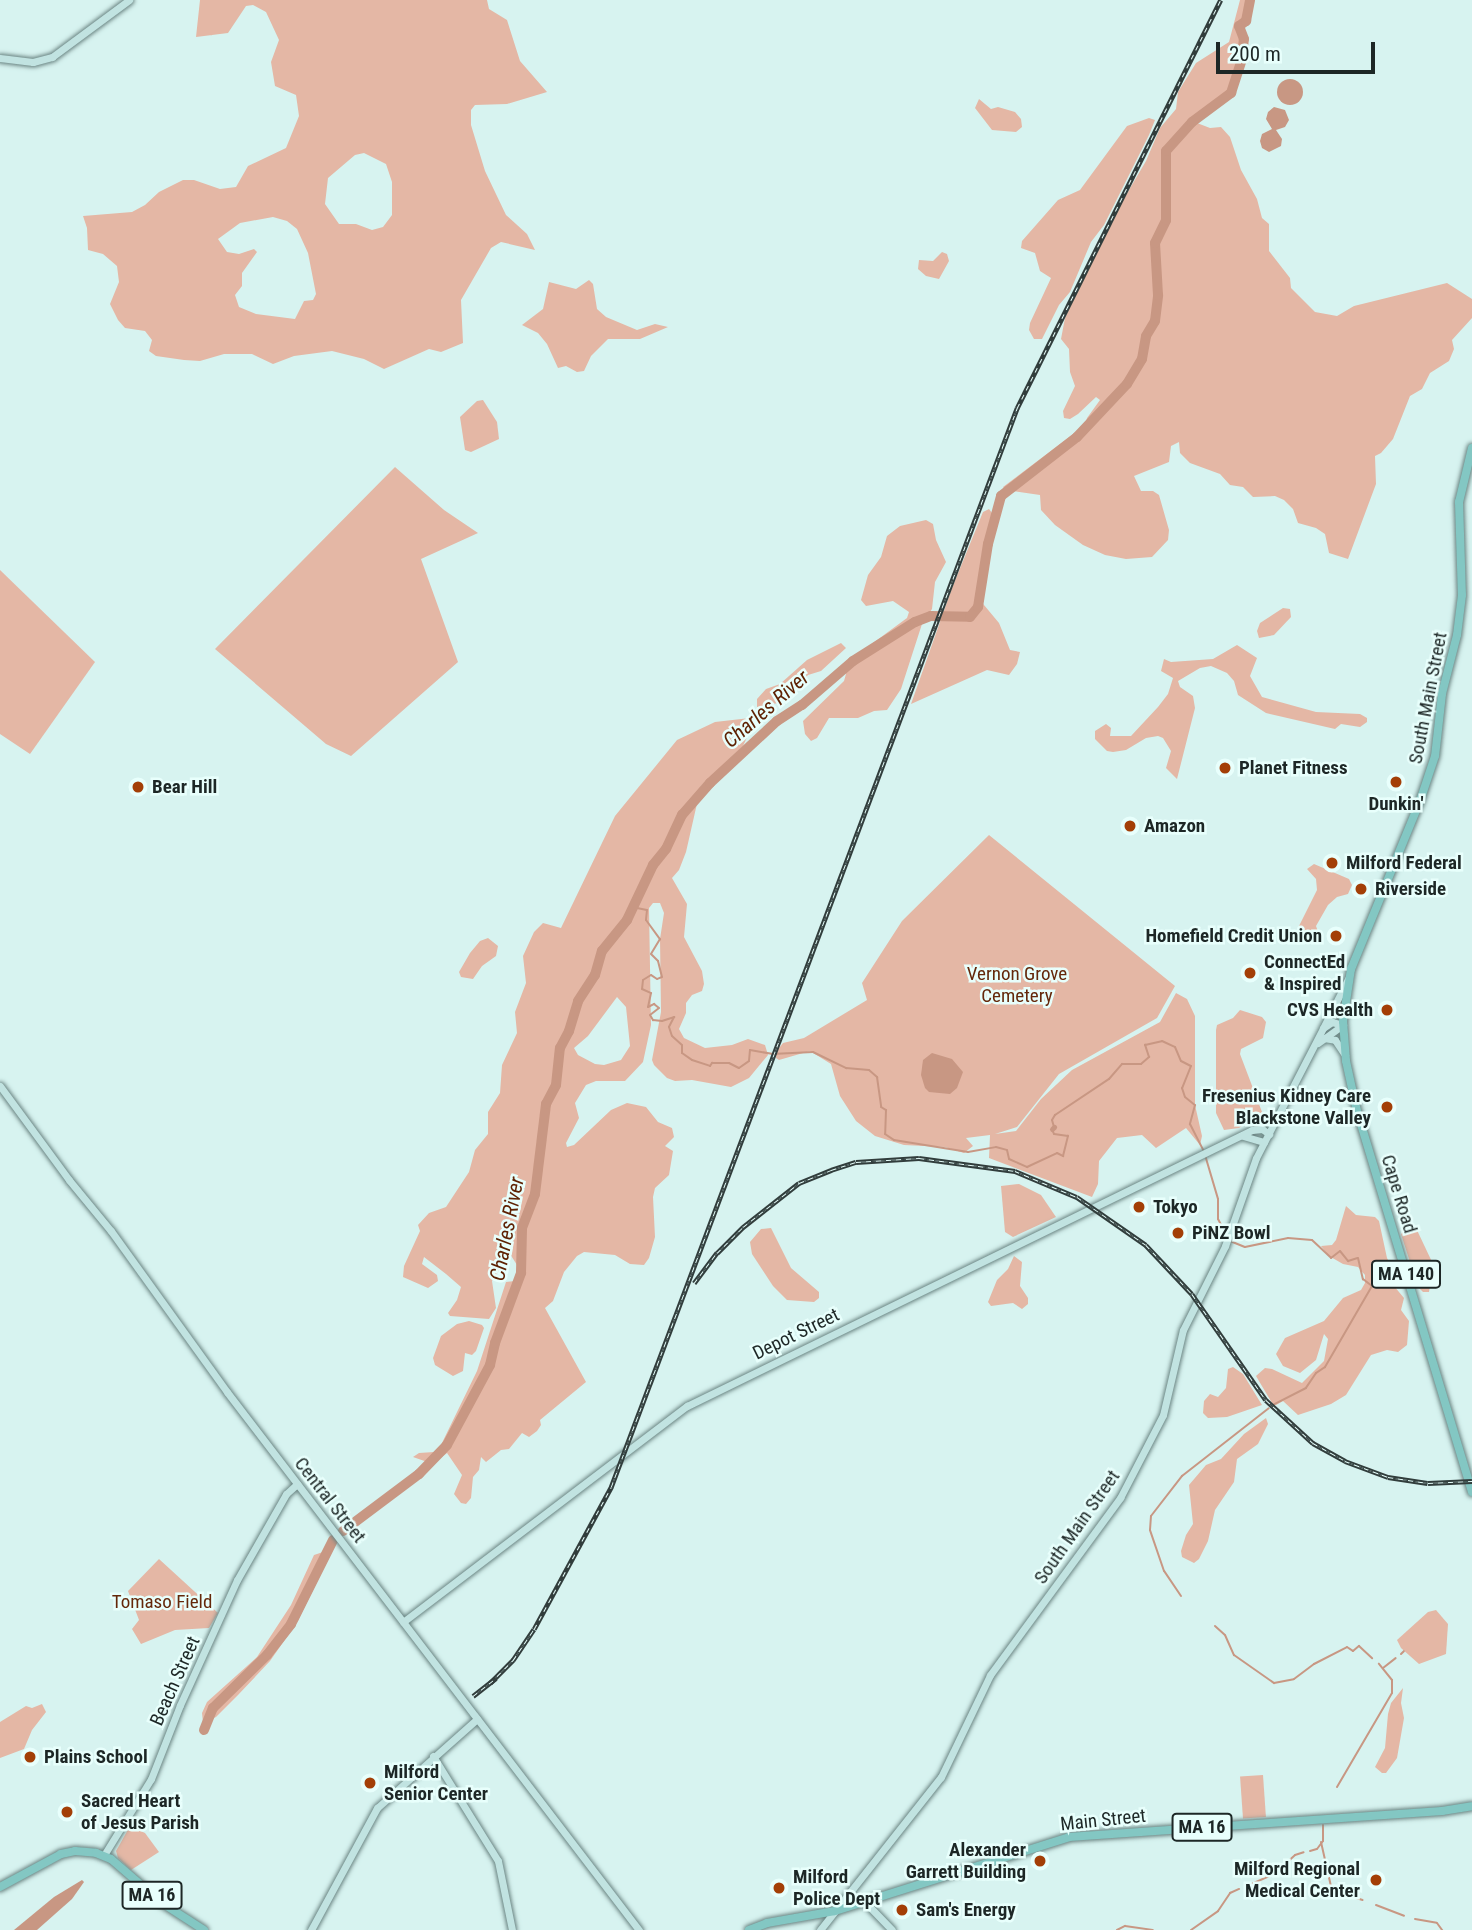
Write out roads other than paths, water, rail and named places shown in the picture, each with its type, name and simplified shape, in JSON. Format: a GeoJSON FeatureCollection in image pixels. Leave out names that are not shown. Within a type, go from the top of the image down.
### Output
{"type":"FeatureCollection","features":[{"type":"Feature","properties":{"kind":"main road"},"geometry":{"type":"LineString","coordinates":[[0,58],[33,62],[52,57],[129,0]]}},
{"type":"Feature","properties":{"kind":"main road","name":"South Main Street"},"geometry":{"type":"LineString","coordinates":[[820,1930],[941,1777],[990,1675],[1117,1502],[1162,1419],[1183,1330],[1228,1239],[1251,1169],[1323,1034],[1349,976],[1420,801],[1435,756],[1441,694],[1457,635],[1462,595],[1460,502],[1472,448]]}},
{"type":"Feature","properties":{"kind":"main road","name":"South Main Street"},"geometry":{"type":"LineString","coordinates":[[1343,1025],[1349,976]]}},
{"type":"Feature","properties":{"kind":"main road"},"geometry":{"type":"LineString","coordinates":[[1343,1025],[1330,1022],[1323,1034],[1334,1039],[1345,1055]]}},
{"type":"Feature","properties":{"kind":"main road","name":"Cape Road"},"geometry":{"type":"LineString","coordinates":[[1343,1025],[1345,1055],[1360,1119],[1472,1492]]}},
{"type":"Feature","properties":{"kind":"main road","name":"Central Street"},"geometry":{"type":"LineString","coordinates":[[0,1086],[297,1484],[639,1930]]}},
{"type":"Feature","properties":{"kind":"main road","name":"Depot Street"},"geometry":{"type":"LineString","coordinates":[[403,1622],[687,1406],[1255,1129],[1275,1122]]}},
{"type":"Feature","properties":{"kind":"main road"},"geometry":{"type":"LineString","coordinates":[[1255,1129],[1269,1134]]}},
{"type":"Feature","properties":{"kind":"main road"},"geometry":{"type":"LineString","coordinates":[[1242,1136],[1251,1136],[1264,1142]]}},
{"type":"Feature","properties":{"kind":"main road","name":"Beach Street"},"geometry":{"type":"LineString","coordinates":[[104,1856],[149,1784],[180,1705],[237,1580],[286,1494],[297,1484]]}},
{"type":"Feature","properties":{"kind":"main road"},"geometry":{"type":"LineString","coordinates":[[311,1930],[377,1808],[477,1719]]}},
{"type":"Feature","properties":{"kind":"main road"},"geometry":{"type":"LineString","coordinates":[[433,1756],[498,1861],[512,1930]]}},
{"type":"Feature","properties":{"kind":"main road","name":"Main Street"},"geometry":{"type":"LineString","coordinates":[[749,1930],[767,1923],[835,1911],[1072,1837],[1442,1811],[1472,1806]]}},
{"type":"Feature","properties":{"kind":"main road"},"geometry":{"type":"LineString","coordinates":[[0,1887],[63,1853],[79,1851],[104,1856]]}},
{"type":"Feature","properties":{"kind":"main road","name":"MA 16"},"geometry":{"type":"LineString","coordinates":[[104,1856],[162,1903],[204,1930]]}},
{"type":"Feature","properties":{"kind":"main road"},"geometry":{"type":"LineString","coordinates":[[864,1901],[892,1930]]}},
{"type":"Feature","properties":{"kind":"waterway","name":"Charles River"},"geometry":{"type":"LineString","coordinates":[[343,1531],[419,1474],[447,1445],[490,1365],[495,1343],[521,1273],[522,1228],[535,1194],[546,1104],[556,1085],[560,1048],[569,1031],[578,1001],[595,975],[602,951],[627,920],[653,865],[666,849],[682,815],[710,783],[777,721],[802,705],[853,661],[915,622],[931,616],[970,617],[978,607],[988,544],[1001,496],[1077,437],[1127,384],[1142,359],[1146,336],[1155,321],[1158,295],[1155,243],[1166,220],[1166,151],[1192,122],[1231,93],[1242,60],[1244,39],[1239,26],[1246,21],[1250,0]]}},
{"type":"Feature","properties":{"kind":"waterway"},"geometry":{"type":"LineString","coordinates":[[636,901],[637,908],[647,910],[646,920],[660,939],[651,954],[658,961],[662,977],[657,979],[651,975],[643,980],[642,989],[651,993],[648,1007],[654,1004],[659,1008],[650,1015],[653,1020],[662,1021],[674,1017],[669,1027],[672,1036],[682,1045],[682,1053],[692,1060],[710,1066],[712,1063],[729,1063],[739,1068],[749,1061],[750,1050],[772,1054],[813,1052],[846,1068],[869,1070],[877,1077],[881,1107],[886,1110],[885,1134],[894,1140],[968,1152],[996,1147],[1007,1150],[1009,1159],[1027,1167],[1057,1153],[1063,1156],[1068,1136],[1054,1134],[1052,1129]]}},
{"type":"Feature","properties":{"kind":"waterway"},"geometry":{"type":"LineString","coordinates":[[1054,1127],[1052,1120],[1055,1115],[1109,1079],[1122,1064],[1141,1064],[1149,1057],[1145,1045],[1162,1041],[1175,1047],[1181,1061],[1191,1066],[1182,1088],[1185,1097],[1195,1105],[1190,1124],[1203,1150]]}},
{"type":"Feature","properties":{"kind":"waterway"},"geometry":{"type":"LineString","coordinates":[[1205,1155],[1218,1199],[1218,1219],[1227,1236]]}},
{"type":"Feature","properties":{"kind":"waterway"},"geometry":{"type":"LineString","coordinates":[[1230,1241],[1245,1247],[1288,1238],[1312,1240],[1331,1258],[1340,1251],[1348,1261],[1358,1258],[1363,1279],[1372,1286],[1325,1367],[1316,1373],[1306,1388],[1274,1404]]}},
{"type":"Feature","properties":{"kind":"waterway"},"geometry":{"type":"LineString","coordinates":[[1181,1596],[1164,1571],[1150,1530],[1151,1516],[1182,1476],[1269,1408]]}},
{"type":"Feature","properties":{"kind":"waterway","name":"Charles River"},"geometry":{"type":"LineString","coordinates":[[204,1730],[213,1708],[267,1655],[291,1624],[333,1540]]}},
{"type":"Feature","properties":{"kind":"waterway"},"geometry":{"type":"LineString","coordinates":[[1215,1626],[1225,1635],[1234,1655],[1274,1683],[1294,1679],[1314,1664],[1347,1647],[1353,1651],[1359,1646],[1372,1658]]}},
{"type":"Feature","properties":{"kind":"waterway"},"geometry":{"type":"LineString","coordinates":[[1401,1654],[1404,1651]]}},
{"type":"Feature","properties":{"kind":"waterway"},"geometry":{"type":"LineString","coordinates":[[1383,1668],[1396,1658]]}},
{"type":"Feature","properties":{"kind":"waterway"},"geometry":{"type":"LineString","coordinates":[[1337,1787],[1392,1693],[1392,1680],[1379,1664]]}},
{"type":"Feature","properties":{"kind":"waterway"},"geometry":{"type":"LineString","coordinates":[[1310,1851],[1317,1849],[1323,1841],[1323,1825]]}},
{"type":"Feature","properties":{"kind":"waterway"},"geometry":{"type":"LineString","coordinates":[[1321,1842],[1332,1891],[1343,1894]]}},
{"type":"Feature","properties":{"kind":"waterway"},"geometry":{"type":"LineString","coordinates":[[1247,1886],[1274,1874],[1295,1855],[1304,1852]]}},
{"type":"Feature","properties":{"kind":"waterway"},"geometry":{"type":"LineString","coordinates":[[1191,1930],[1218,1911],[1230,1893],[1239,1889]]}},
{"type":"Feature","properties":{"kind":"waterway"},"geometry":{"type":"LineString","coordinates":[[1353,1897],[1363,1900]]}},
{"type":"Feature","properties":{"kind":"waterway"},"geometry":{"type":"LineString","coordinates":[[1376,1905],[1404,1916]]}},
{"type":"Feature","properties":{"kind":"waterway"},"geometry":{"type":"LineString","coordinates":[[1415,1919],[1437,1923],[1442,1930]]}},
{"type":"Feature","properties":{"kind":"waterway"},"geometry":{"type":"LineString","coordinates":[[1117,1930],[1125,1926],[1153,1930]]}},
{"type":"Feature","properties":{"kind":"railway"},"geometry":{"type":"LineString","coordinates":[[490,1683],[513,1660],[534,1629],[611,1487],[1017,408],[1220,0]]}},
{"type":"Feature","properties":{"kind":"railway"},"geometry":{"type":"LineString","coordinates":[[694,1283],[717,1253],[743,1227],[799,1183],[831,1170],[856,1162],[919,1158],[1015,1171],[1077,1197],[1146,1245],[1192,1294],[1266,1400],[1313,1443],[1345,1461],[1388,1477],[1428,1483],[1472,1481]]}},
{"type":"Feature","properties":{"kind":"railway"},"geometry":{"type":"LineString","coordinates":[[473,1696],[496,1678]]}},
{"type":"Feature","properties":{"kind":"place","name":"Planet Fitness"},"geometry":{"type":"Point","coordinates":[1225,768]}},
{"type":"Feature","properties":{"kind":"place","name":"Dunkin'"},"geometry":{"type":"Point","coordinates":[1396,782]}},
{"type":"Feature","properties":{"kind":"place","name":"Bear Hill"},"geometry":{"type":"Point","coordinates":[138,787]}},
{"type":"Feature","properties":{"kind":"place","name":"Amazon"},"geometry":{"type":"Point","coordinates":[1130,826]}},
{"type":"Feature","properties":{"kind":"place","name":"Milford Federal"},"geometry":{"type":"Point","coordinates":[1332,863]}},
{"type":"Feature","properties":{"kind":"place","name":"Riverside"},"geometry":{"type":"Point","coordinates":[1361,889]}},
{"type":"Feature","properties":{"kind":"place","name":"Homefield Credit Union"},"geometry":{"type":"Point","coordinates":[1336,936]}},
{"type":"Feature","properties":{"kind":"place","name":"ConnectEd & Inspired"},"geometry":{"type":"Point","coordinates":[1250,973]}},
{"type":"Feature","properties":{"kind":"place","name":"CVS Health"},"geometry":{"type":"Point","coordinates":[1387,1010]}},
{"type":"Feature","properties":{"kind":"place","name":"Fresenius Kidney Care Blackstone Valley"},"geometry":{"type":"Point","coordinates":[1387,1107]}},
{"type":"Feature","properties":{"kind":"place","name":"Tokyo"},"geometry":{"type":"Point","coordinates":[1139,1207]}},
{"type":"Feature","properties":{"kind":"place","name":"PiNZ Bowl"},"geometry":{"type":"Point","coordinates":[1178,1233]}},
{"type":"Feature","properties":{"kind":"place","name":"Plains School"},"geometry":{"type":"Point","coordinates":[30,1757]}},
{"type":"Feature","properties":{"kind":"place","name":"Milford Senior Center"},"geometry":{"type":"Point","coordinates":[370,1783]}},
{"type":"Feature","properties":{"kind":"place","name":"Sacred Heart of Jesus Parish"},"geometry":{"type":"Point","coordinates":[67,1812]}},
{"type":"Feature","properties":{"kind":"place","name":"Alexander Garrett Building"},"geometry":{"type":"Point","coordinates":[1040,1861]}},
{"type":"Feature","properties":{"kind":"place","name":"Milford Regional Medical Center"},"geometry":{"type":"Point","coordinates":[1376,1880]}},
{"type":"Feature","properties":{"kind":"place","name":"Milford Police Dept"},"geometry":{"type":"Point","coordinates":[779,1888]}},
{"type":"Feature","properties":{"kind":"place","name":"Sam's Energy"},"geometry":{"type":"Point","coordinates":[902,1910]}},
{"type":"Feature","properties":{"kind":"park label","name":"Vernon Grove Cemetery"},"geometry":{"type":"Point","coordinates":[1017,985]}},
{"type":"Feature","properties":{"kind":"park label","name":"Tomaso Field"},"geometry":{"type":"Point","coordinates":[162,1602]}}]}
